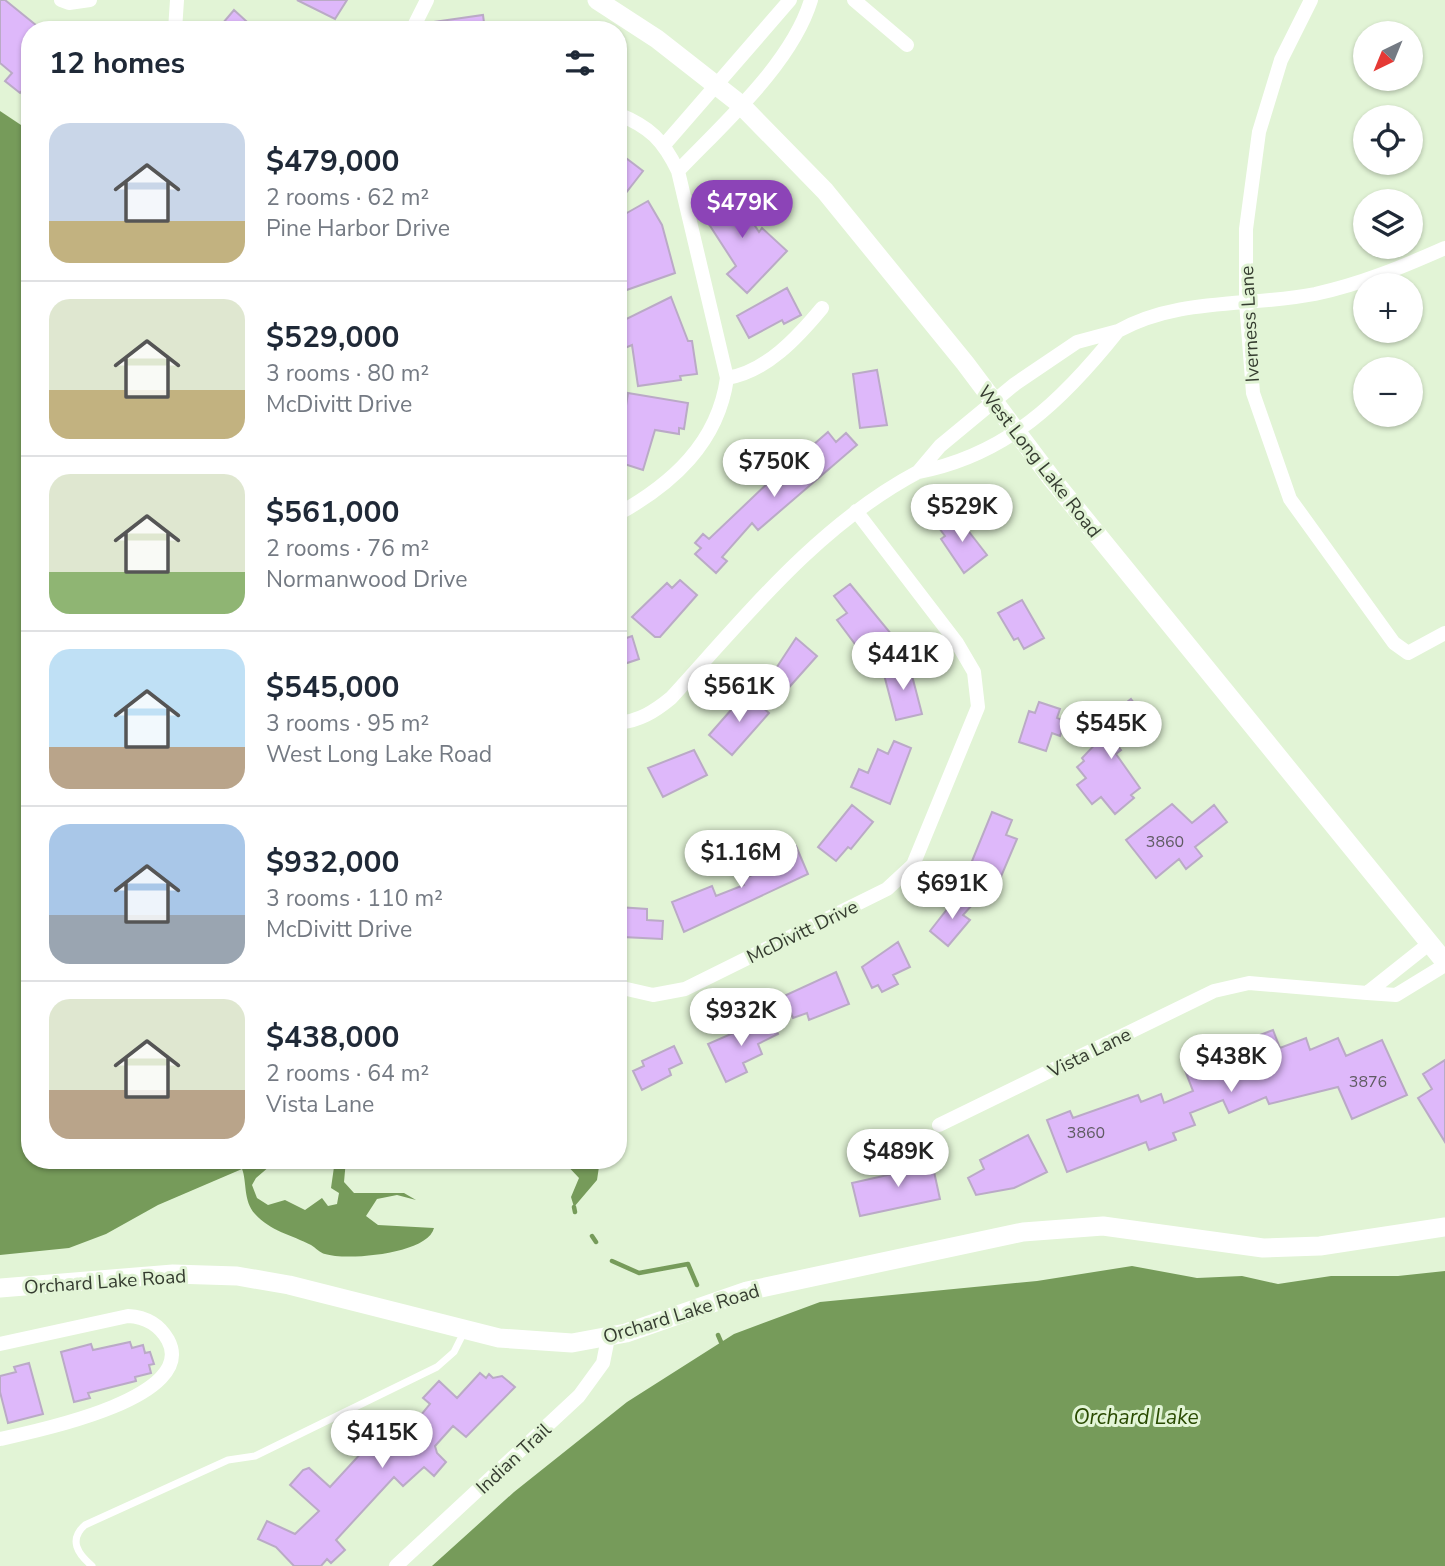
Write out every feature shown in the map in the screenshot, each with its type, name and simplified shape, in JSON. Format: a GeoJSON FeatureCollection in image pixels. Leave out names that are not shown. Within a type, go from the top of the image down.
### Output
{"type":"FeatureCollection","features":[{"type":"Feature","properties":{"kind":"main road","name":"West Long Lake Road"},"geometry":{"type":"LineString","coordinates":[[597,0],[657,39],[740,104],[825,191],[1445,963]]}},
{"type":"Feature","properties":{"kind":"main road","name":"Orchard Lake Road"},"geometry":{"type":"LineString","coordinates":[[0,1288],[173,1274],[237,1276],[289,1285],[465,1330],[540,1343],[608,1338],[747,1291],[1023,1232],[1102,1226],[1264,1248],[1320,1245],[1445,1227]]}},
{"type":"Feature","properties":{"kind":"street"},"geometry":{"type":"LineString","coordinates":[[61,0],[69,3],[90,0]]}},
{"type":"Feature","properties":{"kind":"street"},"geometry":{"type":"LineString","coordinates":[[176,21],[177,0]]}},
{"type":"Feature","properties":{"kind":"street"},"geometry":{"type":"LineString","coordinates":[[416,21],[427,0]]}},
{"type":"Feature","properties":{"kind":"street"},"geometry":{"type":"LineString","coordinates":[[665,145],[790,0]]}},
{"type":"Feature","properties":{"kind":"street"},"geometry":{"type":"LineString","coordinates":[[678,171],[762,80],[804,24],[811,0]]}},
{"type":"Feature","properties":{"kind":"street"},"geometry":{"type":"LineString","coordinates":[[854,0],[907,45]]}},
{"type":"Feature","properties":{"kind":"street","name":"Iverness Lane"},"geometry":{"type":"LineString","coordinates":[[1311,0],[1281,60],[1259,132],[1246,229],[1246,302],[1253,393],[1290,499],[1394,643],[1408,653],[1445,633]]}},
{"type":"Feature","properties":{"kind":"street"},"geometry":{"type":"LineString","coordinates":[[627,119],[650,132],[665,145],[678,171],[727,379],[724,400],[706,441],[674,477],[627,508]]}},
{"type":"Feature","properties":{"kind":"street"},"geometry":{"type":"LineString","coordinates":[[627,722],[653,713],[671,698],[785,573],[856,511],[918,472],[940,446],[992,401],[1077,342],[1118,331],[1159,312],[1312,294],[1373,280],[1445,248]]}},
{"type":"Feature","properties":{"kind":"street"},"geometry":{"type":"LineString","coordinates":[[727,379],[740,376],[774,356],[802,332],[822,308]]}},
{"type":"Feature","properties":{"kind":"street"},"geometry":{"type":"LineString","coordinates":[[918,472],[954,465],[995,447],[1040,415],[1091,364],[1118,331]]}},
{"type":"Feature","properties":{"kind":"street","name":"McDivitt Drive"},"geometry":{"type":"LineString","coordinates":[[627,989],[653,995],[685,989],[887,889],[913,865],[978,707],[974,672],[957,643],[856,511]]}},
{"type":"Feature","properties":{"kind":"street"},"geometry":{"type":"LineString","coordinates":[[1367,993],[1391,971],[1430,943]]}},
{"type":"Feature","properties":{"kind":"street","name":"Vista Lane"},"geometry":{"type":"LineString","coordinates":[[939,1125],[1214,991],[1249,983],[1383,996],[1405,991],[1445,963]]}},
{"type":"Feature","properties":{"kind":"street"},"geometry":{"type":"LineString","coordinates":[[0,1344],[128,1316],[143,1318],[159,1328],[170,1344],[172,1355],[166,1376],[143,1392],[95,1412],[0,1439]]}},
{"type":"Feature","properties":{"kind":"street","name":"Indian Trail"},"geometry":{"type":"LineString","coordinates":[[396,1566],[579,1396],[603,1363],[608,1338]]}},
{"type":"Feature","properties":{"kind":"lane"},"geometry":{"type":"LineString","coordinates":[[1391,971],[1405,991]]}},
{"type":"Feature","properties":{"kind":"lane"},"geometry":{"type":"LineString","coordinates":[[92,1566],[75,1543],[78,1532],[87,1524],[228,1460],[250,1458],[437,1367],[450,1356],[465,1330]]}},
{"type":"Feature","properties":{"kind":"water"},"geometry":{"type":"Polygon","coordinates":[[[0,111],[21,125],[21,1169],[242,1169],[158,1205],[106,1234],[69,1248],[0,1255],[0,111]]]}},
{"type":"Feature","properties":{"kind":"water"},"geometry":{"type":"Polygon","coordinates":[[[242,1169],[266,1169],[252,1185],[257,1198],[268,1205],[285,1200],[305,1210],[322,1198],[328,1206],[337,1204],[339,1193],[331,1188],[334,1169],[345,1169],[344,1182],[354,1193],[404,1193],[416,1200],[397,1195],[377,1199],[366,1216],[378,1225],[434,1228],[428,1237],[418,1244],[386,1253],[350,1257],[321,1253],[311,1245],[274,1229],[255,1214],[247,1197],[242,1169]]]}},
{"type":"Feature","properties":{"kind":"water"},"geometry":{"type":"Polygon","coordinates":[[[570,1169],[599,1169],[597,1180],[574,1207],[571,1197],[579,1178],[570,1169]]]}},
{"type":"Feature","properties":{"kind":"water","name":"Orchard Lake"},"geometry":{"type":"Polygon","coordinates":[[[1132,1266],[1197,1278],[1242,1276],[1278,1284],[1331,1276],[1398,1276],[1445,1271],[1445,1566],[432,1566],[514,1492],[627,1402],[734,1334],[820,1302],[1037,1281],[1132,1266]]]}},
{"type":"Feature","properties":{"kind":"building"},"geometry":{"type":"Polygon","coordinates":[[[0,0],[5,0],[31,21],[21,21],[20,93],[5,81],[12,73],[0,63],[0,0]]]}},
{"type":"Feature","properties":{"kind":"building"},"geometry":{"type":"Polygon","coordinates":[[[297,0],[347,0],[335,19],[297,0]]]}},
{"type":"Feature","properties":{"kind":"building"},"geometry":{"type":"Polygon","coordinates":[[[234,10],[246,21],[225,21],[234,10]]]}},
{"type":"Feature","properties":{"kind":"building"},"geometry":{"type":"Polygon","coordinates":[[[483,15],[484,21],[440,21],[483,15]]]}},
{"type":"Feature","properties":{"kind":"building"},"geometry":{"type":"Polygon","coordinates":[[[627,159],[643,171],[627,191],[627,159]]]}},
{"type":"Feature","properties":{"kind":"building"},"geometry":{"type":"Polygon","coordinates":[[[720,185],[729,199],[735,195],[759,232],[762,228],[787,251],[747,293],[727,274],[736,266],[703,215],[713,209],[704,195],[720,185]]]}},
{"type":"Feature","properties":{"kind":"building"},"geometry":{"type":"Polygon","coordinates":[[[648,201],[662,225],[675,273],[627,290],[627,213],[648,201]]]}},
{"type":"Feature","properties":{"kind":"building"},"geometry":{"type":"Polygon","coordinates":[[[787,288],[801,315],[784,324],[782,320],[749,338],[737,316],[787,288]]]}},
{"type":"Feature","properties":{"kind":"building"},"geometry":{"type":"Polygon","coordinates":[[[671,297],[688,341],[692,341],[697,374],[680,376],[681,380],[638,386],[632,345],[627,347],[627,319],[671,297]]]}},
{"type":"Feature","properties":{"kind":"building"},"geometry":{"type":"Polygon","coordinates":[[[877,370],[887,425],[860,428],[853,374],[877,370]]]}},
{"type":"Feature","properties":{"kind":"building"},"geometry":{"type":"Polygon","coordinates":[[[628,393],[688,403],[684,429],[679,428],[679,434],[655,430],[643,470],[627,465],[628,393]]]}},
{"type":"Feature","properties":{"kind":"building"},"geometry":{"type":"Polygon","coordinates":[[[828,432],[836,442],[846,433],[857,445],[758,530],[752,523],[722,557],[727,561],[716,573],[695,554],[701,548],[695,543],[703,534],[709,539],[770,481],[777,489],[803,467],[797,459],[828,432]]]}},
{"type":"Feature","properties":{"kind":"building"},"geometry":{"type":"Polygon","coordinates":[[[956,515],[987,555],[964,573],[941,539],[945,536],[939,528],[956,515]]]}},
{"type":"Feature","properties":{"kind":"building"},"geometry":{"type":"Polygon","coordinates":[[[680,580],[697,595],[660,637],[655,637],[632,617],[667,583],[672,588],[680,580]]]}},
{"type":"Feature","properties":{"kind":"building"},"geometry":{"type":"Polygon","coordinates":[[[850,584],[892,635],[864,656],[837,620],[847,613],[834,596],[850,584]]]}},
{"type":"Feature","properties":{"kind":"building"},"geometry":{"type":"Polygon","coordinates":[[[1022,600],[1044,638],[1024,649],[1018,638],[1014,640],[998,613],[1022,600]]]}},
{"type":"Feature","properties":{"kind":"building"},"geometry":{"type":"Polygon","coordinates":[[[632,636],[639,659],[627,663],[627,638],[632,636]]]}},
{"type":"Feature","properties":{"kind":"building"},"geometry":{"type":"Polygon","coordinates":[[[796,638],[817,656],[784,693],[769,679],[796,638]]]}},
{"type":"Feature","properties":{"kind":"building"},"geometry":{"type":"Polygon","coordinates":[[[909,664],[922,714],[896,720],[883,671],[909,664]]]}},
{"type":"Feature","properties":{"kind":"building"},"geometry":{"type":"Polygon","coordinates":[[[746,693],[769,713],[732,755],[709,735],[746,693]]]}},
{"type":"Feature","properties":{"kind":"building"},"geometry":{"type":"Polygon","coordinates":[[[1131,699],[1145,717],[1130,729],[1134,733],[1118,746],[1121,750],[1116,754],[1140,788],[1131,795],[1134,798],[1115,814],[1101,797],[1092,804],[1077,785],[1086,778],[1077,767],[1106,733],[1099,724],[1131,699]]]}},
{"type":"Feature","properties":{"kind":"building"},"geometry":{"type":"Polygon","coordinates":[[[1039,702],[1060,709],[1057,718],[1065,721],[1060,736],[1052,733],[1046,751],[1019,742],[1029,711],[1035,713],[1039,702]]]}},
{"type":"Feature","properties":{"kind":"building"},"geometry":{"type":"Polygon","coordinates":[[[894,741],[911,748],[890,804],[851,787],[859,769],[868,773],[878,749],[888,754],[894,741]]]}},
{"type":"Feature","properties":{"kind":"building"},"geometry":{"type":"Polygon","coordinates":[[[694,750],[707,775],[663,797],[648,768],[694,750]]]}},
{"type":"Feature","properties":{"kind":"building"},"geometry":{"type":"Polygon","coordinates":[[[1172,804],[1192,823],[1214,805],[1227,822],[1195,847],[1202,856],[1186,869],[1179,859],[1156,878],[1126,840],[1172,804]]]}},
{"type":"Feature","properties":{"kind":"building"},"geometry":{"type":"Polygon","coordinates":[[[852,805],[873,822],[851,849],[848,847],[836,861],[818,847],[852,805]]]}},
{"type":"Feature","properties":{"kind":"building"},"geometry":{"type":"Polygon","coordinates":[[[992,812],[1012,820],[1006,835],[1017,839],[1000,879],[970,866],[992,812]]]}},
{"type":"Feature","properties":{"kind":"building"},"geometry":{"type":"Polygon","coordinates":[[[796,846],[808,874],[684,932],[672,902],[712,886],[716,896],[744,885],[741,880],[759,872],[755,864],[796,846]]]}},
{"type":"Feature","properties":{"kind":"building"},"geometry":{"type":"Polygon","coordinates":[[[959,894],[972,905],[963,915],[970,920],[948,946],[930,931],[959,894]]]}},
{"type":"Feature","properties":{"kind":"building"},"geometry":{"type":"Polygon","coordinates":[[[627,908],[647,909],[647,920],[663,921],[662,939],[627,937],[627,908]]]}},
{"type":"Feature","properties":{"kind":"building"},"geometry":{"type":"Polygon","coordinates":[[[898,942],[910,967],[893,975],[898,984],[882,992],[878,985],[872,988],[862,967],[898,942]]]}},
{"type":"Feature","properties":{"kind":"building"},"geometry":{"type":"Polygon","coordinates":[[[836,972],[849,1004],[809,1020],[807,1013],[793,1018],[784,996],[836,972]]]}},
{"type":"Feature","properties":{"kind":"building"},"geometry":{"type":"Polygon","coordinates":[[[770,1017],[778,1034],[758,1044],[762,1054],[743,1063],[747,1072],[726,1082],[708,1044],[770,1017]]]}},
{"type":"Feature","properties":{"kind":"building"},"geometry":{"type":"Polygon","coordinates":[[[1273,1030],[1280,1048],[1306,1038],[1310,1050],[1338,1038],[1346,1056],[1382,1040],[1407,1095],[1352,1119],[1338,1087],[1269,1104],[1266,1097],[1229,1113],[1223,1100],[1190,1113],[1195,1125],[1173,1133],[1176,1140],[1149,1150],[1146,1142],[1067,1172],[1047,1120],[1070,1111],[1073,1118],[1138,1095],[1141,1102],[1161,1094],[1164,1103],[1193,1091],[1181,1060],[1227,1041],[1240,1072],[1264,1068],[1252,1038],[1273,1030]]]}},
{"type":"Feature","properties":{"kind":"building"},"geometry":{"type":"Polygon","coordinates":[[[674,1046],[682,1063],[669,1069],[671,1075],[642,1090],[633,1071],[644,1066],[642,1061],[674,1046]]]}},
{"type":"Feature","properties":{"kind":"building"},"geometry":{"type":"Polygon","coordinates":[[[1445,1060],[1445,1142],[1418,1098],[1432,1089],[1423,1074],[1445,1060]]]}},
{"type":"Feature","properties":{"kind":"building"},"geometry":{"type":"Polygon","coordinates":[[[1028,1135],[1047,1172],[1014,1188],[976,1195],[968,1178],[984,1169],[980,1160],[1028,1135]]]}},
{"type":"Feature","properties":{"kind":"building"},"geometry":{"type":"Polygon","coordinates":[[[931,1158],[940,1199],[860,1216],[852,1183],[910,1170],[908,1163],[931,1158]]]}},
{"type":"Feature","properties":{"kind":"building"},"geometry":{"type":"Polygon","coordinates":[[[130,1342],[132,1348],[143,1345],[145,1353],[150,1352],[154,1364],[149,1365],[151,1373],[135,1377],[136,1381],[88,1393],[90,1398],[74,1402],[61,1352],[91,1344],[93,1350],[130,1342]]]}},
{"type":"Feature","properties":{"kind":"building"},"geometry":{"type":"Polygon","coordinates":[[[29,1363],[43,1414],[8,1423],[0,1392],[0,1376],[16,1372],[14,1367],[29,1363]]]}},
{"type":"Feature","properties":{"kind":"building"},"geometry":{"type":"Polygon","coordinates":[[[480,1373],[486,1378],[489,1374],[493,1378],[502,1376],[515,1387],[466,1437],[453,1426],[435,1446],[437,1453],[446,1462],[434,1476],[424,1467],[403,1486],[394,1477],[336,1540],[345,1550],[331,1563],[327,1559],[321,1566],[294,1566],[276,1547],[258,1539],[267,1521],[295,1534],[319,1511],[290,1485],[303,1470],[309,1468],[330,1487],[364,1450],[358,1444],[376,1425],[397,1445],[430,1404],[423,1398],[439,1381],[457,1398],[480,1373]]]}},
{"type":"Feature","properties":{"kind":"waterway"},"geometry":{"type":"LineString","coordinates":[[574,1207],[575,1212]]}},
{"type":"Feature","properties":{"kind":"waterway"},"geometry":{"type":"LineString","coordinates":[[592,1236],[596,1242]]}},
{"type":"Feature","properties":{"kind":"waterway"},"geometry":{"type":"LineString","coordinates":[[612,1261],[639,1273],[688,1264],[697,1285]]}},
{"type":"Feature","properties":{"kind":"waterway"},"geometry":{"type":"LineString","coordinates":[[718,1335],[721,1342]]}}]}
